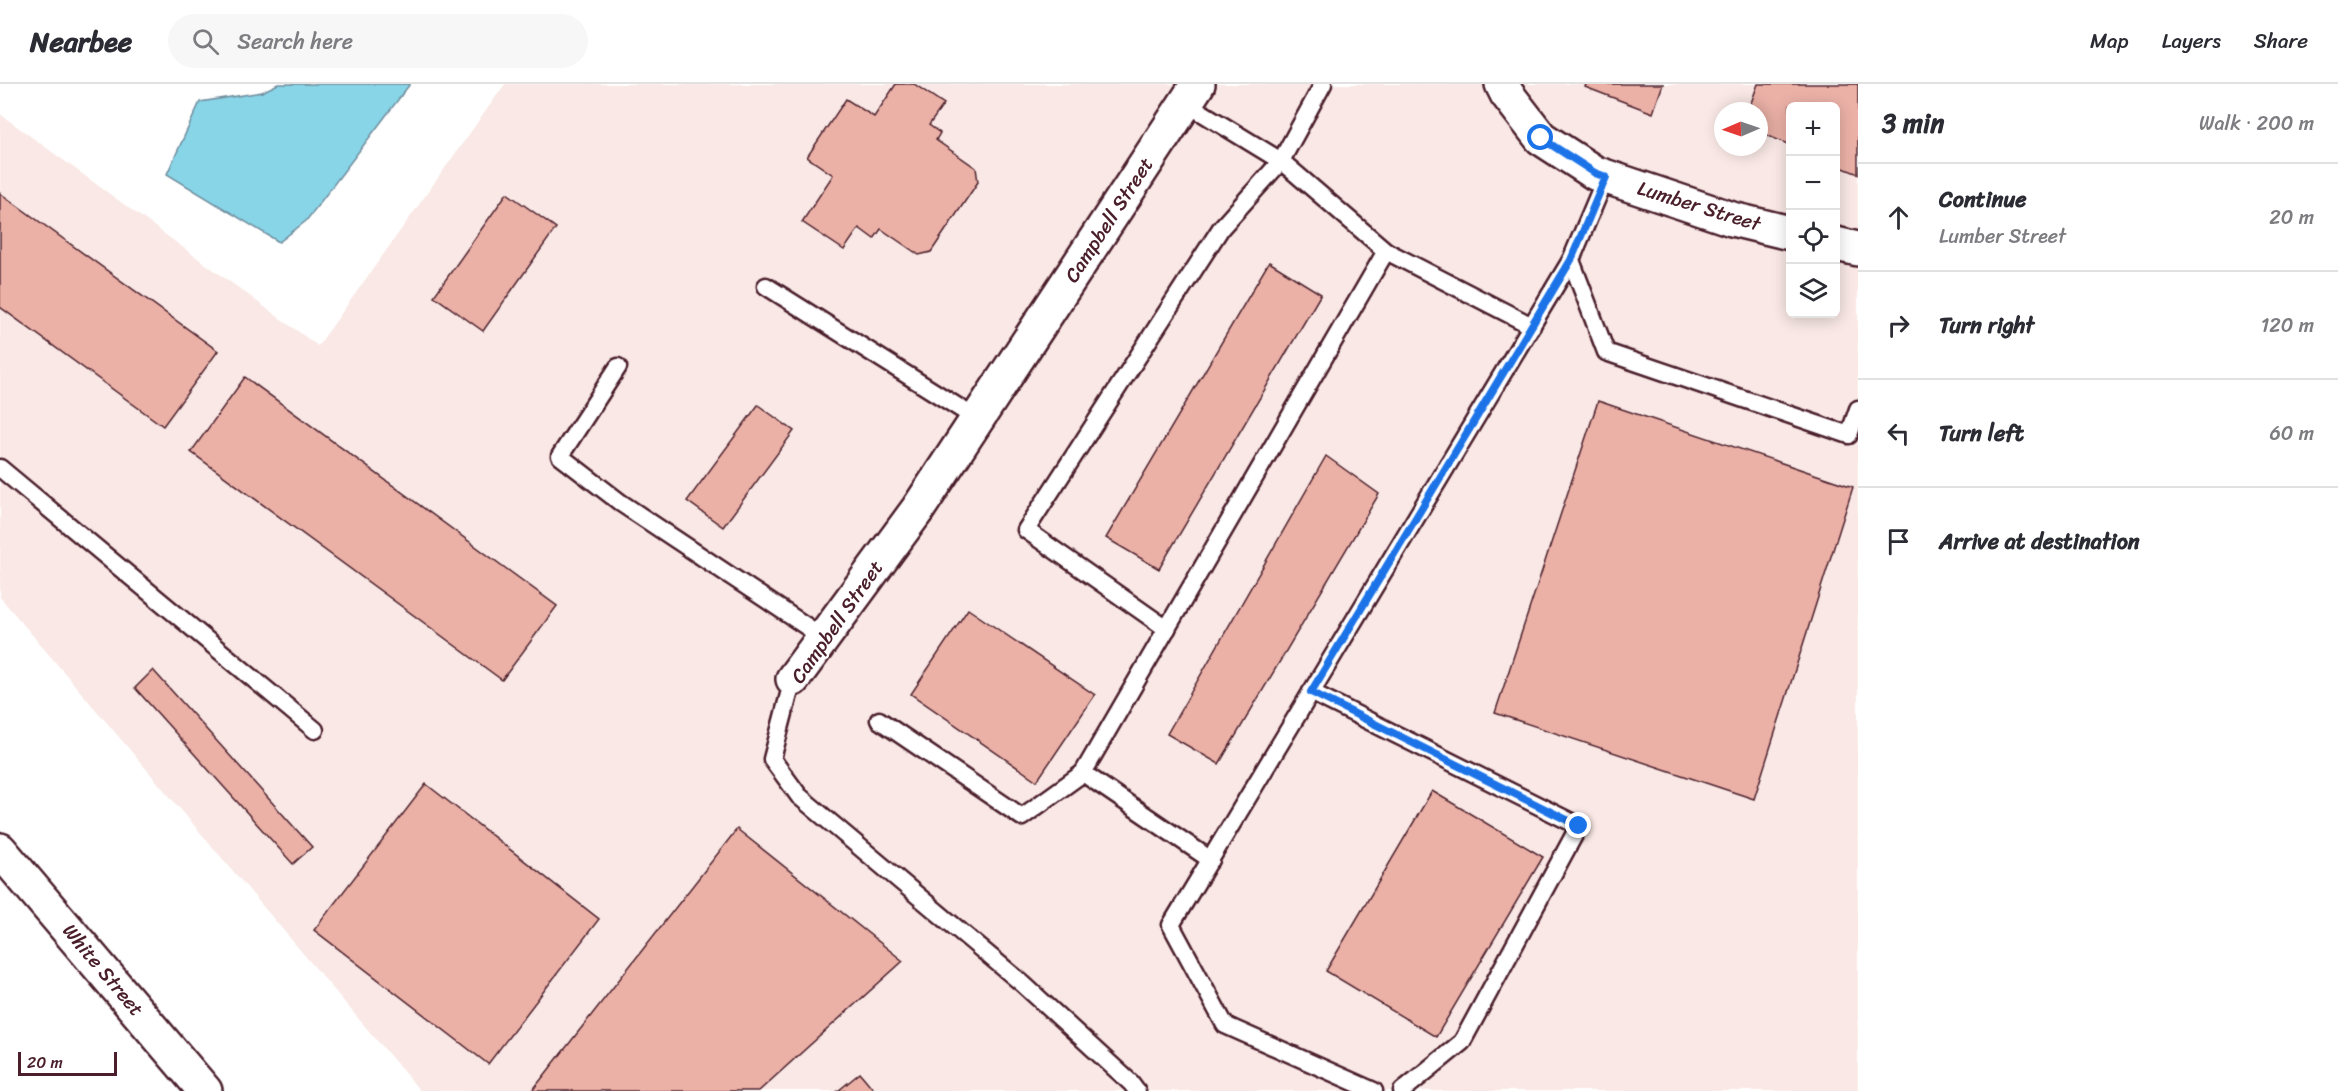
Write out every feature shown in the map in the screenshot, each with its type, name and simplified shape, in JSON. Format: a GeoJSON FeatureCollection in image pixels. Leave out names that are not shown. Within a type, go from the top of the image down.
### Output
{"type":"FeatureCollection","features":[{"type":"Feature","properties":{"kind":"street","name":"Lumber Street"},"geometry":{"type":"LineString","coordinates":[[1502,84],[1507,94],[1541,138],[1595,173],[1732,219],[1786,232]]}},
{"type":"Feature","properties":{"kind":"street","name":"Campbell Street"},"geometry":{"type":"LineString","coordinates":[[793,679],[918,509],[1192,93]]}},
{"type":"Feature","properties":{"kind":"street"},"geometry":{"type":"LineString","coordinates":[[1840,245],[1858,249]]}},
{"type":"Feature","properties":{"kind":"street","name":"White Street"},"geometry":{"type":"LineString","coordinates":[[0,850],[205,1091]]}},
{"type":"Feature","properties":{"kind":"lane"},"geometry":{"type":"LineString","coordinates":[[1167,629],[1026,530],[1221,228],[1281,161],[1323,84]]}},
{"type":"Feature","properties":{"kind":"lane"},"geometry":{"type":"LineString","coordinates":[[1192,93],[1281,161],[1386,251],[1532,326]]}},
{"type":"Feature","properties":{"kind":"lane"},"geometry":{"type":"LineString","coordinates":[[1374,1091],[1226,1025],[1171,926],[1571,260],[1606,177]]}},
{"type":"Feature","properties":{"kind":"lane"},"geometry":{"type":"LineString","coordinates":[[879,720],[1022,817],[1083,773],[1386,251]]}},
{"type":"Feature","properties":{"kind":"lane"},"geometry":{"type":"LineString","coordinates":[[1571,260],[1606,352],[1849,435],[1858,409]]}},
{"type":"Feature","properties":{"kind":"lane"},"geometry":{"type":"LineString","coordinates":[[766,286],[977,418]]}},
{"type":"Feature","properties":{"kind":"lane"},"geometry":{"type":"LineString","coordinates":[[618,367],[560,456],[621,503],[824,638]]}},
{"type":"Feature","properties":{"kind":"lane"},"geometry":{"type":"LineString","coordinates":[[0,468],[315,730]]}},
{"type":"Feature","properties":{"kind":"lane","name":"Campbell Street"},"geometry":{"type":"LineString","coordinates":[[793,679],[772,759],[799,796],[1023,984],[1137,1091]]}},
{"type":"Feature","properties":{"kind":"lane"},"geometry":{"type":"LineString","coordinates":[[1311,692],[1579,826],[1462,1041],[1402,1091]]}},
{"type":"Feature","properties":{"kind":"lane"},"geometry":{"type":"LineString","coordinates":[[1083,773],[1211,860]]}},
{"type":"Feature","properties":{"kind":"shaded area"},"geometry":{"type":"Polygon","coordinates":[[[505,84],[1858,84],[1858,1091],[420,1091],[0,597],[0,114],[318,346],[505,84]]]}},
{"type":"Feature","properties":{"kind":"water"},"geometry":{"type":"Polygon","coordinates":[[[278,84],[410,84],[306,221],[279,242],[167,174],[200,102],[262,92],[278,84]]]}},
{"type":"Feature","properties":{"kind":"building"},"geometry":{"type":"Polygon","coordinates":[[[896,84],[914,84],[944,104],[929,125],[940,133],[936,140],[976,168],[978,182],[931,252],[919,255],[881,229],[874,239],[859,228],[844,250],[802,222],[833,175],[807,157],[846,99],[874,117],[896,84]]]}},
{"type":"Feature","properties":{"kind":"building"},"geometry":{"type":"Polygon","coordinates":[[[1586,84],[1663,84],[1653,113],[1585,87],[1586,84]]]}},
{"type":"Feature","properties":{"kind":"building"},"geometry":{"type":"Polygon","coordinates":[[[1758,84],[1858,84],[1858,174],[1840,167],[1840,102],[1786,102],[1786,143],[1768,136],[1768,102],[1751,102],[1758,84]]]}},
{"type":"Feature","properties":{"kind":"building"},"geometry":{"type":"Polygon","coordinates":[[[0,193],[218,351],[163,426],[0,307],[0,193]]]}},
{"type":"Feature","properties":{"kind":"building"},"geometry":{"type":"Polygon","coordinates":[[[507,193],[556,228],[483,331],[434,296],[507,193]]]}},
{"type":"Feature","properties":{"kind":"building"},"geometry":{"type":"Polygon","coordinates":[[[1269,262],[1321,294],[1159,569],[1106,538],[1269,262]]]}},
{"type":"Feature","properties":{"kind":"building"},"geometry":{"type":"Polygon","coordinates":[[[245,377],[557,606],[502,680],[191,452],[245,377]]]}},
{"type":"Feature","properties":{"kind":"building"},"geometry":{"type":"Polygon","coordinates":[[[1598,401],[1853,487],[1754,799],[1495,713],[1598,401]]]}},
{"type":"Feature","properties":{"kind":"building"},"geometry":{"type":"Polygon","coordinates":[[[758,405],[794,431],[723,527],[687,501],[758,405]]]}},
{"type":"Feature","properties":{"kind":"building"},"geometry":{"type":"Polygon","coordinates":[[[1326,456],[1379,494],[1219,764],[1167,734],[1326,456]]]}},
{"type":"Feature","properties":{"kind":"building"},"geometry":{"type":"Polygon","coordinates":[[[968,609],[1095,695],[1037,781],[911,694],[968,609]]]}},
{"type":"Feature","properties":{"kind":"building"},"geometry":{"type":"Polygon","coordinates":[[[153,670],[312,847],[293,864],[135,688],[153,670]]]}},
{"type":"Feature","properties":{"kind":"building"},"geometry":{"type":"Polygon","coordinates":[[[426,784],[599,919],[488,1064],[314,930],[426,784]]]}},
{"type":"Feature","properties":{"kind":"building"},"geometry":{"type":"Polygon","coordinates":[[[1432,791],[1543,857],[1436,1037],[1326,971],[1432,791]]]}},
{"type":"Feature","properties":{"kind":"building"},"geometry":{"type":"Polygon","coordinates":[[[737,829],[903,961],[759,1091],[532,1091],[737,829]]]}},
{"type":"Feature","properties":{"kind":"building"},"geometry":{"type":"Polygon","coordinates":[[[860,1073],[875,1091],[838,1091],[860,1073]]]}},
{"type":"Feature","properties":{"kind":"route"},"geometry":{"type":"LineString","coordinates":[[1541,138],[1595,173],[1606,177],[1571,260],[1311,692],[1579,826]]}}]}
